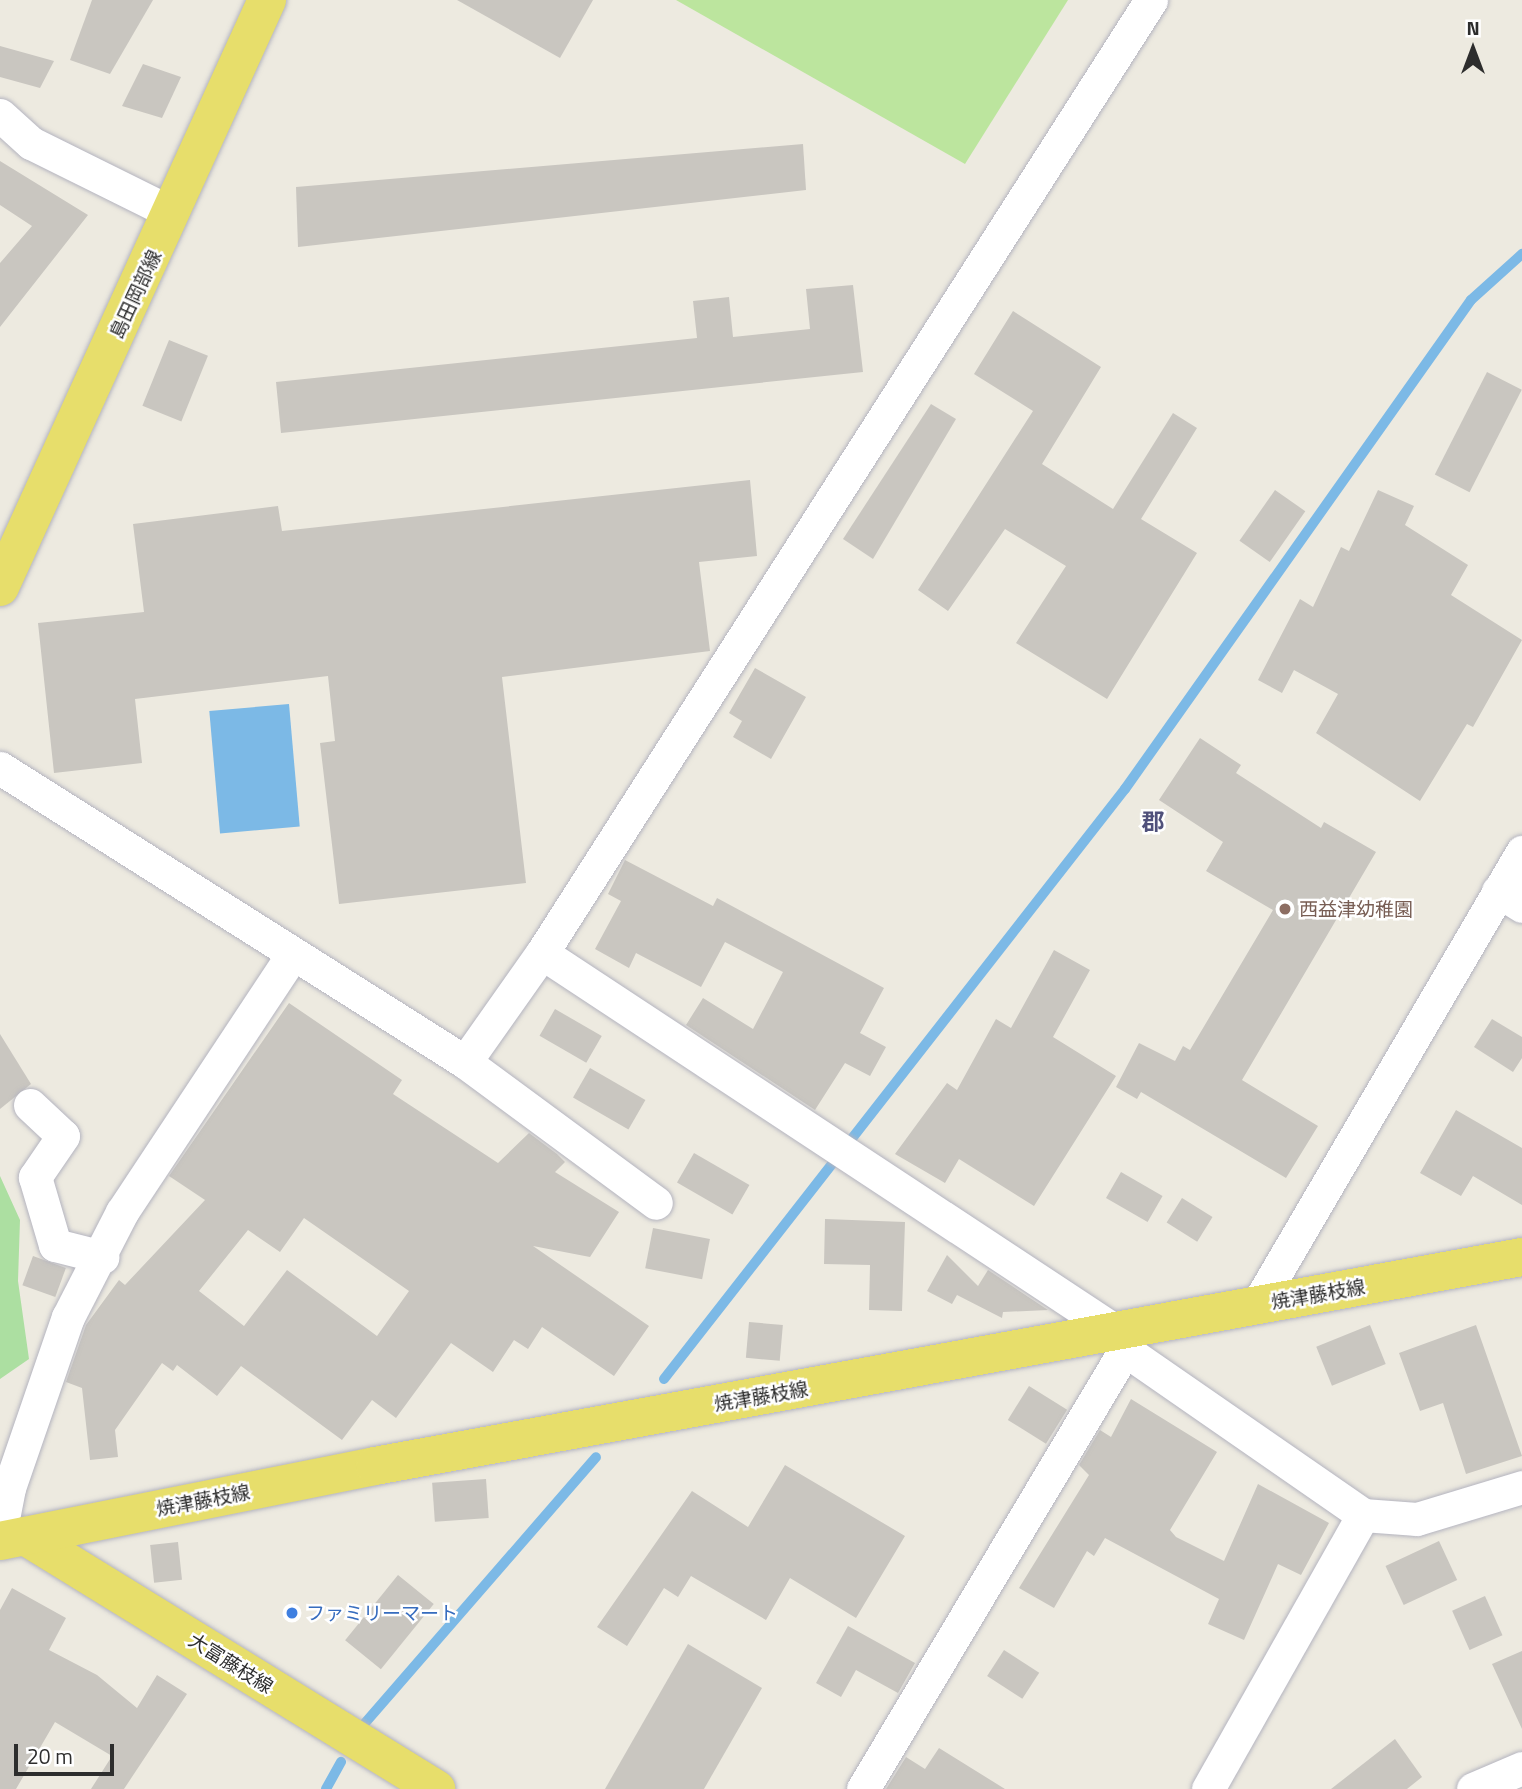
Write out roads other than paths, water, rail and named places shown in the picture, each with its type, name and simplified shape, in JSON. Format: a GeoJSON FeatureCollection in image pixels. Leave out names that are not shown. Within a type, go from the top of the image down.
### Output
{"type":"FeatureCollection","features":[{"type":"Feature","properties":{"kind":"main road","name":"島田岡部線"},"geometry":{"type":"LineString","coordinates":[[0,587],[267,0]]}},
{"type":"Feature","properties":{"kind":"main road","name":"焼津藤枝線"},"geometry":{"type":"LineString","coordinates":[[8,1537],[375,1466],[1121,1341],[1257,1305],[1522,1257]]}},
{"type":"Feature","properties":{"kind":"main road","name":"大富藤枝線"},"geometry":{"type":"LineString","coordinates":[[8,1537],[437,1789]]}},
{"type":"Feature","properties":{"kind":"street"},"geometry":{"type":"LineString","coordinates":[[465,1062],[542,953],[1151,0]]}},
{"type":"Feature","properties":{"kind":"street"},"geometry":{"type":"LineString","coordinates":[[0,115],[31,143],[172,213]]}},
{"type":"Feature","properties":{"kind":"street"},"geometry":{"type":"LineString","coordinates":[[0,768],[291,957],[465,1062],[656,1203]]}},
{"type":"Feature","properties":{"kind":"street"},"geometry":{"type":"LineString","coordinates":[[1257,1305],[1510,898],[1522,852]]}},
{"type":"Feature","properties":{"kind":"street"},"geometry":{"type":"LineString","coordinates":[[542,953],[1121,1341],[1363,1515],[1417,1519],[1522,1487]]}},
{"type":"Feature","properties":{"kind":"street"},"geometry":{"type":"LineString","coordinates":[[8,1537],[9,1488],[68,1318],[143,1178],[291,957]]}},
{"type":"Feature","properties":{"kind":"street"},"geometry":{"type":"LineString","coordinates":[[30,1105],[63,1136],[35,1177],[55,1245],[102,1257]]}},
{"type":"Feature","properties":{"kind":"street"},"geometry":{"type":"LineString","coordinates":[[863,1789],[1121,1341]]}},
{"type":"Feature","properties":{"kind":"street"},"geometry":{"type":"LineString","coordinates":[[1208,1789],[1363,1515]]}},
{"type":"Feature","properties":{"kind":"street"},"geometry":{"type":"LineString","coordinates":[[1473,1789],[1522,1768]]}},
{"type":"Feature","properties":{"kind":"water"},"geometry":{"type":"Polygon","coordinates":[[[289,704],[300,827],[220,834],[209,711],[289,704]]]}},
{"type":"Feature","properties":{"kind":"waterway"},"geometry":{"type":"LineString","coordinates":[[664,1379],[1125,789],[1471,300],[1522,254]]}},
{"type":"Feature","properties":{"kind":"waterway"},"geometry":{"type":"LineString","coordinates":[[365,1723],[596,1457]]}},
{"type":"Feature","properties":{"kind":"waterway"},"geometry":{"type":"LineString","coordinates":[[326,1789],[341,1762]]}},
{"type":"Feature","properties":{"kind":"place","name":"西益津幼稚園"},"geometry":{"type":"Point","coordinates":[1285,909]}},
{"type":"Feature","properties":{"kind":"place","name":"ファミリーマート"},"geometry":{"type":"Point","coordinates":[292,1613]}},
{"type":"Feature","properties":{"kind":"district","name":"郡"},"geometry":{"type":"Point","coordinates":[1153,822]}}]}
